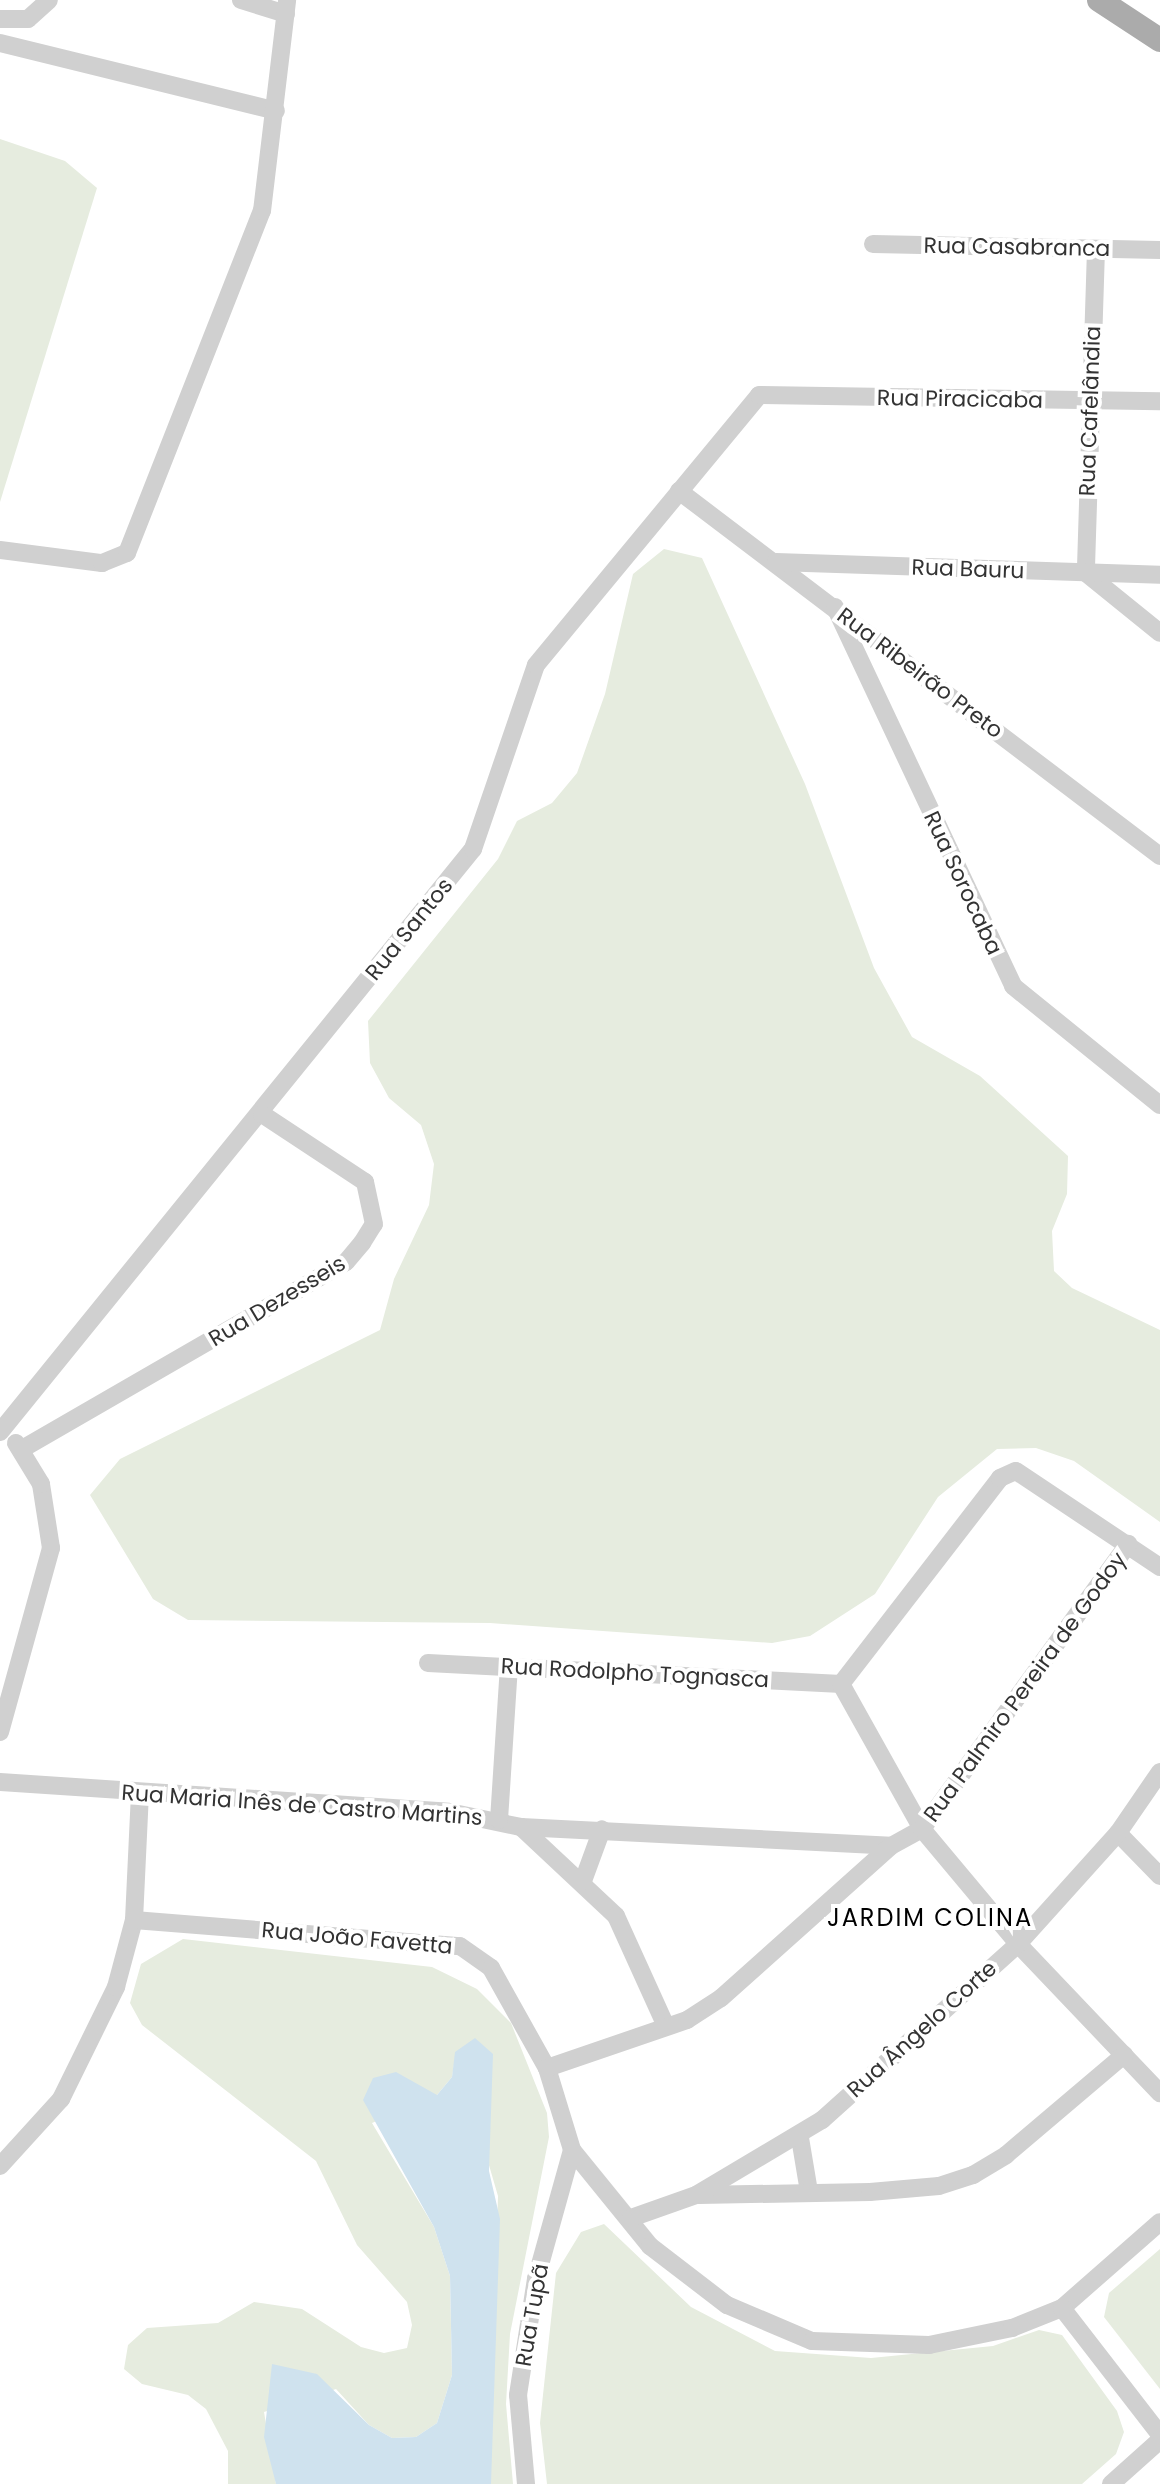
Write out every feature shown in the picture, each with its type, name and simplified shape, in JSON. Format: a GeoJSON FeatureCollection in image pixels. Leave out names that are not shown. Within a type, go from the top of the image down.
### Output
{"type":"FeatureCollection","features":[{"type":"Feature","properties":{"kind":"main road"},"geometry":{"type":"LineString","coordinates":[[1099,0],[1160,40]]}},
{"type":"Feature","properties":{"kind":"street"},"geometry":{"type":"LineString","coordinates":[[0,19],[28,19],[49,0]]}},
{"type":"Feature","properties":{"kind":"street"},"geometry":{"type":"LineString","coordinates":[[0,550],[102,563],[127,553],[262,211],[287,7],[241,0]]}},
{"type":"Feature","properties":{"kind":"street"},"geometry":{"type":"LineString","coordinates":[[0,43],[276,111]]}},
{"type":"Feature","properties":{"kind":"street","name":"Rua Casabranca"},"geometry":{"type":"LineString","coordinates":[[873,244],[1160,250]]}},
{"type":"Feature","properties":{"kind":"street","name":"Rua Cafelândia"},"geometry":{"type":"LineString","coordinates":[[1086,573],[1096,249]]}},
{"type":"Feature","properties":{"kind":"street","name":"Rua Piracicaba"},"geometry":{"type":"LineString","coordinates":[[759,395],[1160,401]]}},
{"type":"Feature","properties":{"kind":"street","name":"Rua Santos"},"geometry":{"type":"LineString","coordinates":[[1,1430],[262,1114],[473,849],[536,665],[759,395]]}},
{"type":"Feature","properties":{"kind":"street","name":"Rua Ribeirão Preto"},"geometry":{"type":"LineString","coordinates":[[679,491],[1160,856]]}},
{"type":"Feature","properties":{"kind":"street","name":"Rua Bauru"},"geometry":{"type":"LineString","coordinates":[[776,562],[1160,575]]}},
{"type":"Feature","properties":{"kind":"street"},"geometry":{"type":"LineString","coordinates":[[1086,573],[1160,633]]}},
{"type":"Feature","properties":{"kind":"street","name":"Rua Sorocaba"},"geometry":{"type":"LineString","coordinates":[[835,607],[1013,986],[1160,1105]]}},
{"type":"Feature","properties":{"kind":"street","name":"Rua Dezesseis"},"geometry":{"type":"LineString","coordinates":[[22,1449],[346,1262],[362,1243],[374,1224],[365,1182],[262,1114]]}},
{"type":"Feature","properties":{"kind":"street"},"geometry":{"type":"LineString","coordinates":[[0,1732],[51,1548],[41,1484],[22,1449],[1,1430]]}},
{"type":"Feature","properties":{"kind":"street"},"geometry":{"type":"LineString","coordinates":[[922,1829],[841,1684],[1000,1478],[1016,1471],[1160,1567]]}},
{"type":"Feature","properties":{"kind":"street","name":"Rua Palmiro Pereira de Godoy"},"geometry":{"type":"LineString","coordinates":[[547,2068],[666,2026],[721,1998],[891,1846],[922,1829],[1128,1544]]}},
{"type":"Feature","properties":{"kind":"street","name":"Rua Rodolpho Tognasca"},"geometry":{"type":"LineString","coordinates":[[428,1663],[841,1684]]}},
{"type":"Feature","properties":{"kind":"street"},"geometry":{"type":"LineString","coordinates":[[499,1820],[509,1666]]}},
{"type":"Feature","properties":{"kind":"street","name":"Rua Ângelo Corte"},"geometry":{"type":"LineString","coordinates":[[631,2218],[696,2195],[800,2138],[1018,1944],[1118,1833],[1160,1772]]}},
{"type":"Feature","properties":{"kind":"street","name":"Rua Maria Inês de Castro Martins"},"geometry":{"type":"LineString","coordinates":[[0,1782],[499,1820],[521,1827],[891,1846]]}},
{"type":"Feature","properties":{"kind":"street"},"geometry":{"type":"LineString","coordinates":[[0,2166],[61,2099],[116,1987],[134,1920],[140,1794]]}},
{"type":"Feature","properties":{"kind":"street"},"geometry":{"type":"LineString","coordinates":[[521,1827],[583,1881],[616,1916],[666,2026]]}},
{"type":"Feature","properties":{"kind":"street"},"geometry":{"type":"LineString","coordinates":[[583,1881],[602,1829]]}},
{"type":"Feature","properties":{"kind":"street","name":"Rua Palmiro Pereira de Godoy"},"geometry":{"type":"LineString","coordinates":[[922,1829],[1018,1944],[1160,2093]]}},
{"type":"Feature","properties":{"kind":"street"},"geometry":{"type":"LineString","coordinates":[[1118,1833],[1160,1876]]}},
{"type":"Feature","properties":{"kind":"street","name":"Rua João Favetta"},"geometry":{"type":"LineString","coordinates":[[134,1920],[460,1946],[491,1968],[547,2068],[572,2150],[631,2218],[690,2283],[812,2341],[929,2345],[1012,2328],[1062,2308],[1160,2222]]}},
{"type":"Feature","properties":{"kind":"street"},"geometry":{"type":"LineString","coordinates":[[696,2195],[939,2186],[973,2175],[1006,2155],[1124,2055]]}},
{"type":"Feature","properties":{"kind":"street"},"geometry":{"type":"LineString","coordinates":[[800,2138],[809,2192]]}},
{"type":"Feature","properties":{"kind":"street","name":"Rua Tupã"},"geometry":{"type":"LineString","coordinates":[[526,2484],[520,2381],[536,2279],[572,2150]]}},
{"type":"Feature","properties":{"kind":"street"},"geometry":{"type":"LineString","coordinates":[[1062,2308],[1160,2438],[1111,2484]]}},
{"type":"Feature","properties":{"kind":"shaded area"},"geometry":{"type":"Polygon","coordinates":[[[0,139],[65,161],[97,188],[0,502],[0,139]]]}},
{"type":"Feature","properties":{"kind":"shaded area"},"geometry":{"type":"Polygon","coordinates":[[[664,549],[702,558],[805,784],[874,968],[912,1037],[980,1076],[1068,1156],[1067,1194],[1052,1231],[1054,1271],[1072,1288],[1160,1330],[1160,1522],[1074,1461],[1036,1448],[997,1449],[938,1497],[875,1594],[810,1636],[772,1643],[490,1623],[188,1620],[153,1599],[90,1495],[120,1459],[380,1330],[394,1279],[429,1205],[434,1164],[421,1125],[389,1098],[370,1063],[368,1021],[498,859],[517,821],[552,803],[577,773],[605,694],[633,574],[664,549]]]}},
{"type":"Feature","properties":{"kind":"shaded area"},"geometry":{"type":"Polygon","coordinates":[[[183,1939],[432,1967],[477,1989],[511,2023],[547,2113],[549,2137],[510,2334],[506,2404],[513,2484],[491,2484],[498,2196],[456,2052],[452,2077],[437,2095],[372,2123],[434,2227],[450,2276],[452,2375],[437,2423],[416,2437],[392,2438],[369,2425],[336,2389],[264,2412],[276,2484],[228,2484],[228,2451],[206,2409],[188,2395],[142,2384],[124,2369],[128,2345],[147,2328],[218,2323],[254,2302],[302,2309],[361,2347],[384,2353],[407,2348],[412,2325],[407,2302],[357,2245],[316,2161],[142,2025],[130,2003],[141,1964],[183,1939]]]}},
{"type":"Feature","properties":{"kind":"shaded area"},"geometry":{"type":"Polygon","coordinates":[[[604,2224],[691,2307],[775,2351],[871,2358],[993,2346],[1039,2330],[1062,2335],[1117,2411],[1124,2432],[1116,2454],[1082,2484],[547,2484],[540,2423],[556,2273],[581,2232],[604,2224]]]}},
{"type":"Feature","properties":{"kind":"shaded area"},"geometry":{"type":"Polygon","coordinates":[[[1160,2249],[1160,2389],[1104,2317],[1109,2293],[1160,2249]]]}},
{"type":"Feature","properties":{"kind":"water"},"geometry":{"type":"Polygon","coordinates":[[[475,2038],[493,2054],[489,2171],[500,2219],[491,2484],[276,2484],[264,2437],[272,2364],[317,2374],[369,2425],[392,2438],[416,2437],[437,2423],[452,2375],[450,2276],[434,2227],[363,2100],[373,2078],[396,2072],[437,2095],[452,2077],[455,2052],[475,2038]]]}},
{"type":"Feature","properties":{"kind":"district","name":"JARDIM COLINA"},"geometry":{"type":"Point","coordinates":[930,1918]}}]}
